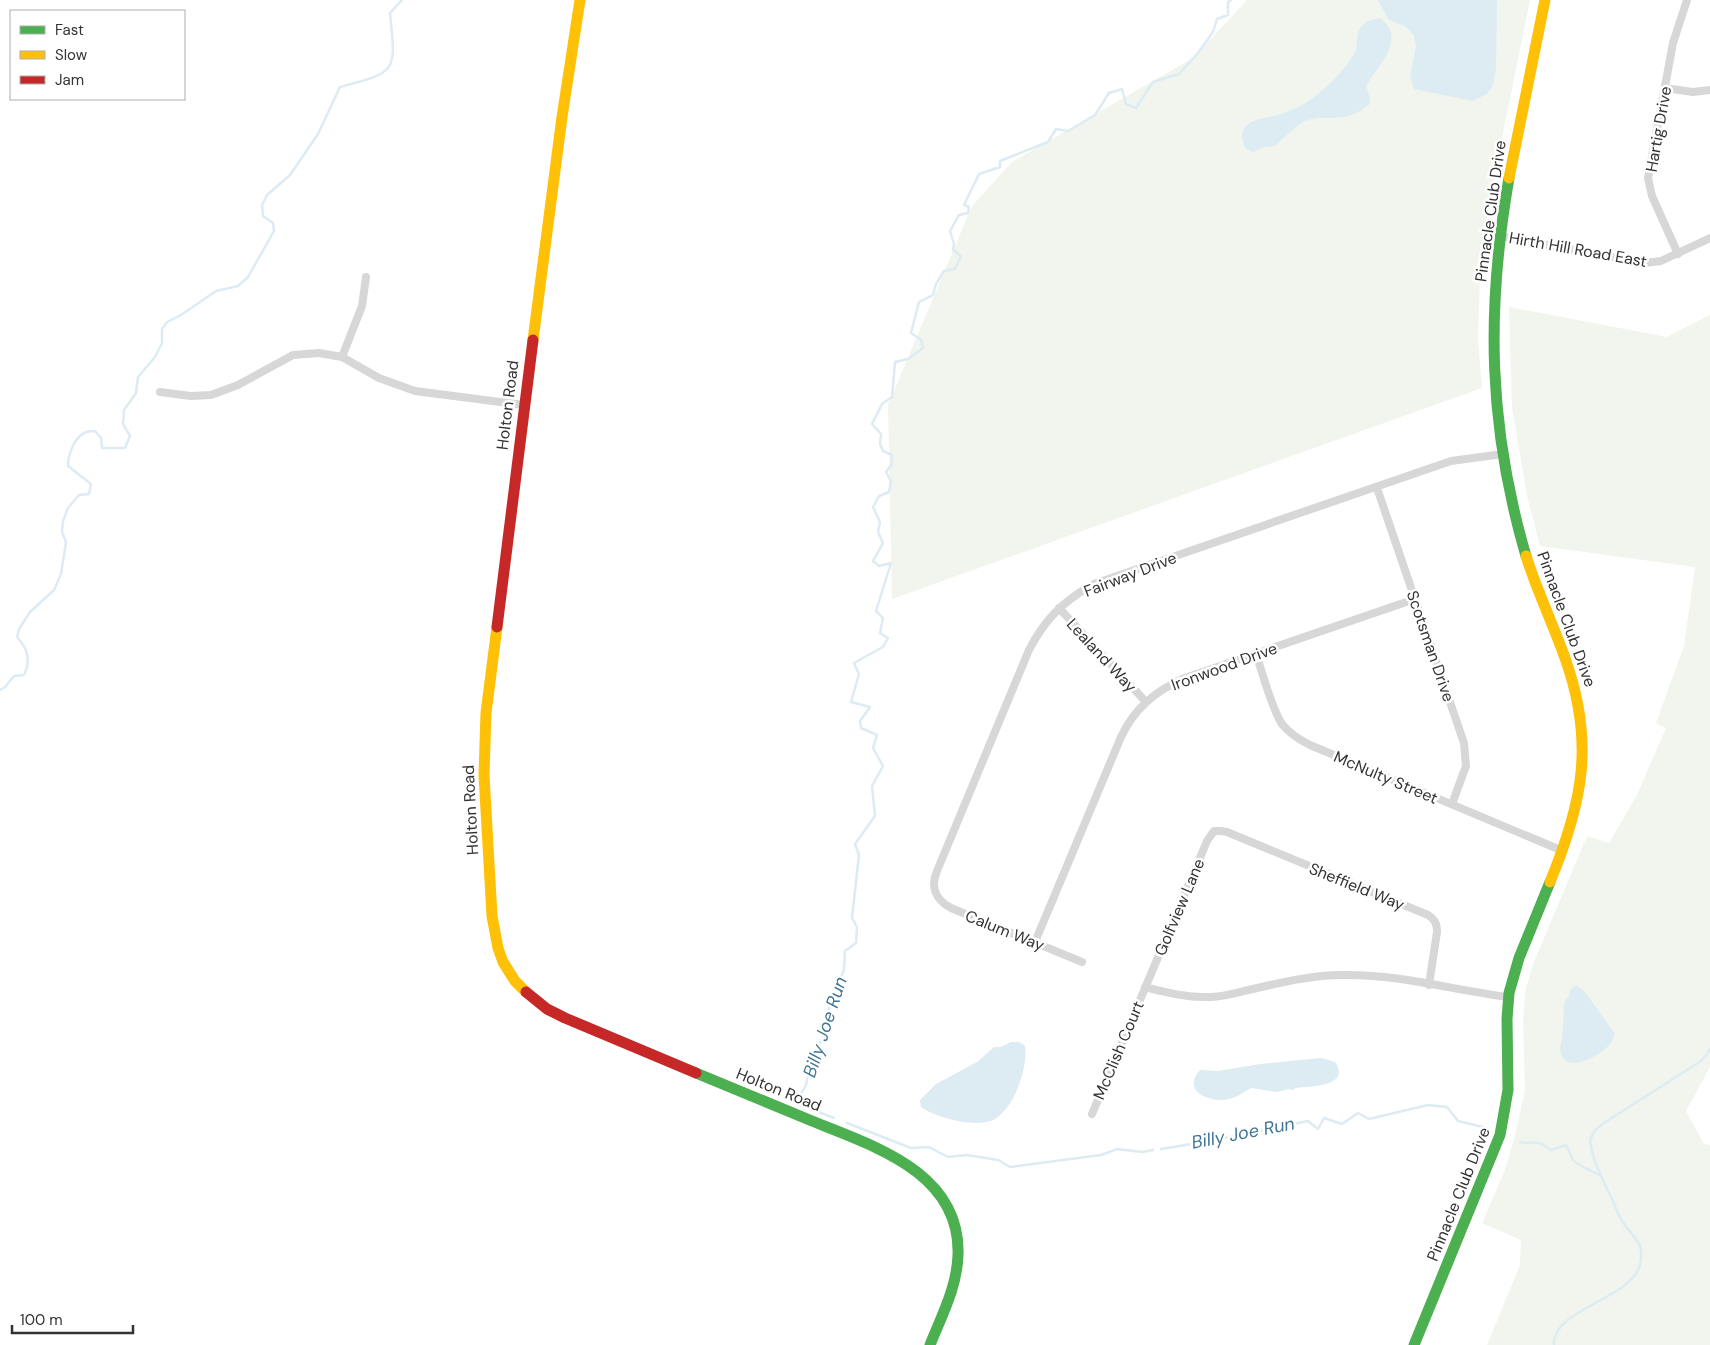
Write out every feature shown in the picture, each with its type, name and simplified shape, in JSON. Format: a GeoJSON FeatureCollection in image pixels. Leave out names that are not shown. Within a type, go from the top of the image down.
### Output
{"type":"FeatureCollection","features":[{"type":"Feature","properties":{"kind":"street","name":"Holton Road"},"geometry":{"type":"LineString","coordinates":[[580,0],[559,137],[484,732],[484,775],[492,916],[498,948],[503,962],[515,981],[530,997],[547,1009],[629,1046],[880,1149],[903,1160],[927,1179],[938,1191],[950,1212],[955,1226],[958,1251],[954,1284],[930,1345]]}},
{"type":"Feature","properties":{"kind":"street","name":"Pinnacle Club Drive"},"geometry":{"type":"LineString","coordinates":[[1414,1345],[1494,1151],[1502,1127],[1508,1086],[1506,1030],[1511,982],[1521,951],[1571,829],[1581,789],[1583,740],[1580,714],[1571,672],[1531,569],[1515,515],[1503,454],[1495,389],[1493,324],[1496,261],[1506,195],[1545,0]]}},
{"type":"Feature","properties":{"kind":"street","name":"Hartig Drive"},"geometry":{"type":"LineString","coordinates":[[1678,254],[1652,196],[1648,178],[1674,43],[1687,0]]}},
{"type":"Feature","properties":{"kind":"street"},"geometry":{"type":"LineString","coordinates":[[1665,88],[1693,92],[1710,90]]}},
{"type":"Feature","properties":{"kind":"street","name":"Hirth Hill Road East"},"geometry":{"type":"LineString","coordinates":[[1500,236],[1637,263],[1661,261],[1710,238]]}},
{"type":"Feature","properties":{"kind":"street"},"geometry":{"type":"LineString","coordinates":[[342,357],[362,306],[366,277]]}},
{"type":"Feature","properties":{"kind":"street"},"geometry":{"type":"LineString","coordinates":[[160,392],[192,396],[211,395],[238,385],[294,355],[319,353],[342,357],[379,378],[415,391],[524,405]]}},
{"type":"Feature","properties":{"kind":"street","name":"Fairway Drive"},"geometry":{"type":"LineString","coordinates":[[934,891],[934,877],[1029,650],[1040,630],[1058,608],[1091,585],[1451,461],[1503,454]]}},
{"type":"Feature","properties":{"kind":"street","name":"Scotsman Drive"},"geometry":{"type":"LineString","coordinates":[[1377,488],[1464,743],[1466,754],[1465,772],[1452,804]]}},
{"type":"Feature","properties":{"kind":"street","name":"Ironwood Drive"},"geometry":{"type":"LineString","coordinates":[[1035,942],[1121,737],[1133,716],[1146,702],[1160,690],[1176,682],[1415,599]]}},
{"type":"Feature","properties":{"kind":"street","name":"Lealand Way"},"geometry":{"type":"LineString","coordinates":[[1058,608],[1146,702]]}},
{"type":"Feature","properties":{"kind":"street","name":"McNulty Street"},"geometry":{"type":"LineString","coordinates":[[1256,654],[1276,712],[1282,723],[1292,734],[1310,745],[1563,851]]}},
{"type":"Feature","properties":{"kind":"street","name":"Sheffield Way"},"geometry":{"type":"LineString","coordinates":[[1218,831],[1227,832],[1264,847],[1434,919],[1437,925],[1437,932],[1430,984]]}},
{"type":"Feature","properties":{"kind":"street","name":"Golfview Lane"},"geometry":{"type":"LineString","coordinates":[[1145,987],[1207,841],[1210,835],[1218,831]]}},
{"type":"Feature","properties":{"kind":"street","name":"Calum Way"},"geometry":{"type":"LineString","coordinates":[[934,891],[941,902],[951,908],[1082,962]]}},
{"type":"Feature","properties":{"kind":"street"},"geometry":{"type":"LineString","coordinates":[[1145,987],[1173,994],[1208,997],[1324,975],[1387,976],[1508,998]]}},
{"type":"Feature","properties":{"kind":"street","name":"McClish Court"},"geometry":{"type":"LineString","coordinates":[[1092,1114],[1145,987]]}},
{"type":"Feature","properties":{"kind":"shaded area"},"geometry":{"type":"Polygon","coordinates":[[[1247,0],[1530,0],[1488,207],[1480,276],[1478,339],[1482,388],[892,599],[888,405],[972,206],[1012,162],[1193,58],[1247,0]]]}},
{"type":"Feature","properties":{"kind":"shaded area"},"geometry":{"type":"Polygon","coordinates":[[[1378,0],[1497,0],[1496,69],[1493,85],[1487,94],[1473,101],[1414,89],[1410,76],[1416,47],[1414,35],[1405,26],[1389,20],[1378,0]]]}},
{"type":"Feature","properties":{"kind":"shaded area"},"geometry":{"type":"Polygon","coordinates":[[[1381,18],[1389,28],[1391,43],[1385,58],[1366,86],[1370,98],[1369,105],[1347,116],[1315,118],[1305,121],[1293,129],[1275,146],[1264,147],[1253,152],[1245,148],[1242,138],[1246,126],[1258,119],[1290,111],[1313,98],[1343,70],[1353,56],[1359,29],[1368,21],[1381,18]]]}},
{"type":"Feature","properties":{"kind":"shaded area"},"geometry":{"type":"Polygon","coordinates":[[[1509,307],[1667,337],[1710,315],[1710,1067],[1686,1111],[1704,1144],[1710,1145],[1710,1345],[1487,1345],[1520,1265],[1521,1240],[1482,1223],[1505,1170],[1515,1136],[1525,1089],[1523,1019],[1526,988],[1534,962],[1587,836],[1609,843],[1636,797],[1666,728],[1656,723],[1684,646],[1695,567],[1540,546],[1527,496],[1512,407],[1509,307]]]}},
{"type":"Feature","properties":{"kind":"shaded area"},"geometry":{"type":"Polygon","coordinates":[[[1576,985],[1585,992],[1615,1034],[1611,1043],[1600,1053],[1577,1063],[1565,1060],[1561,1054],[1560,1047],[1565,1000],[1569,997],[1570,990],[1576,985]]]}},
{"type":"Feature","properties":{"kind":"shaded area"},"geometry":{"type":"Polygon","coordinates":[[[1011,1042],[1019,1042],[1025,1046],[1022,1075],[1019,1086],[1009,1105],[995,1119],[978,1123],[957,1121],[936,1115],[921,1107],[920,1100],[936,1084],[977,1062],[994,1047],[1001,1047],[1011,1042]]]}},
{"type":"Feature","properties":{"kind":"shaded area"},"geometry":{"type":"Polygon","coordinates":[[[1321,1058],[1335,1062],[1339,1070],[1338,1076],[1334,1081],[1327,1084],[1277,1092],[1251,1088],[1234,1098],[1226,1100],[1203,1096],[1195,1088],[1195,1077],[1200,1070],[1218,1071],[1260,1064],[1321,1058]]]}},
{"type":"Feature","properties":{"kind":"waterway"},"geometry":{"type":"LineString","coordinates":[[0,690],[14,676],[24,675],[28,660],[26,650],[17,637],[19,629],[30,612],[54,590],[61,574],[66,542],[62,532],[63,521],[68,508],[79,495],[89,494],[91,484],[68,466],[69,457],[75,442],[82,434],[95,431],[101,438],[102,448],[125,448],[130,436],[123,424],[124,410],[136,393],[138,377],[155,357],[162,343],[162,329],[167,322],[181,315],[216,291],[238,286],[248,277],[274,231],[273,223],[263,216],[262,205],[267,195],[290,175],[318,134],[340,87],[383,73],[389,66],[393,47],[390,13],[402,0]]}},
{"type":"Feature","properties":{"kind":"waterway","name":"Billy Joe Run"},"geometry":{"type":"LineString","coordinates":[[834,1118],[796,1103],[806,1085],[811,1060],[826,1032],[830,1001],[844,970],[845,951],[856,943],[857,927],[852,918],[859,855],[855,844],[875,816],[872,786],[883,766],[873,748],[877,735],[861,728],[860,721],[870,707],[851,702],[859,674],[854,663],[883,647],[888,638],[880,633],[883,618],[876,611],[891,563],[879,566],[873,561],[883,543],[878,532],[880,522],[873,507],[879,496],[889,492],[891,481],[886,472],[892,464],[892,455],[883,451],[880,444],[881,434],[872,424],[882,404],[892,397],[895,362],[908,359],[923,348],[921,340],[911,333],[919,302],[933,295],[936,284],[944,271],[955,269],[961,256],[953,250],[954,244],[950,231],[959,215],[968,213],[969,207],[964,205],[979,174],[1000,167],[1000,161],[1048,142],[1056,129],[1068,131],[1095,115],[1109,93],[1122,89],[1126,104],[1136,108],[1153,82],[1179,74],[1198,53],[1213,32],[1217,19],[1228,15],[1228,2],[1231,0]]}},
{"type":"Feature","properties":{"kind":"waterway"},"geometry":{"type":"LineString","coordinates":[[1554,1345],[1557,1333],[1565,1322],[1622,1287],[1633,1277],[1640,1265],[1640,1246],[1620,1218],[1595,1161],[1590,1140],[1595,1130],[1701,1061],[1710,1049]]}},
{"type":"Feature","properties":{"kind":"waterway","name":"Billy Joe Run"},"geometry":{"type":"LineString","coordinates":[[1161,1149],[1308,1121],[1318,1129],[1324,1118],[1342,1124],[1358,1113],[1369,1119],[1428,1105],[1447,1107],[1458,1121],[1483,1127]]}},
{"type":"Feature","properties":{"kind":"waterway","name":"Billy Joe Run"},"geometry":{"type":"LineString","coordinates":[[847,1123],[911,1148],[929,1147],[948,1157],[967,1155],[998,1160],[1010,1167],[1101,1155],[1117,1149],[1142,1152],[1153,1150]]}},
{"type":"Feature","properties":{"kind":"waterway","name":"Billy Joe Run"},"geometry":{"type":"LineString","coordinates":[[1520,1142],[1539,1143],[1551,1150],[1566,1145],[1575,1162],[1601,1176]]}},
{"type":"Feature","properties":{"kind":"traffic: fast"},"geometry":{"type":"LineString","coordinates":[[1509,178],[1497,274],[1494,321],[1495,368],[1504,461],[1513,508],[1526,556]]}},
{"type":"Feature","properties":{"kind":"traffic: fast"},"geometry":{"type":"LineString","coordinates":[[1414,1345],[1500,1135],[1508,1090],[1507,1019],[1509,993],[1519,958],[1550,882]]}},
{"type":"Feature","properties":{"kind":"traffic: fast"},"geometry":{"type":"LineString","coordinates":[[696,1073],[886,1152],[909,1166],[929,1183],[945,1203],[955,1226],[958,1255],[952,1290],[930,1345]]}},
{"type":"Feature","properties":{"kind":"traffic: slow"},"geometry":{"type":"LineString","coordinates":[[533,340],[562,117],[580,0]]}},
{"type":"Feature","properties":{"kind":"traffic: slow"},"geometry":{"type":"LineString","coordinates":[[1509,178],[1545,0]]}},
{"type":"Feature","properties":{"kind":"traffic: slow"},"geometry":{"type":"LineString","coordinates":[[1526,556],[1565,658],[1580,717],[1582,745],[1581,772],[1577,798],[1570,825],[1550,882]]}},
{"type":"Feature","properties":{"kind":"traffic: slow"},"geometry":{"type":"LineString","coordinates":[[497,627],[486,713],[484,775],[492,916],[498,948],[503,962],[515,981],[526,992]]}},
{"type":"Feature","properties":{"kind":"traffic: jam"},"geometry":{"type":"LineString","coordinates":[[497,627],[533,340]]}},
{"type":"Feature","properties":{"kind":"traffic: jam"},"geometry":{"type":"LineString","coordinates":[[526,992],[547,1009],[565,1018],[696,1073]]}}]}
